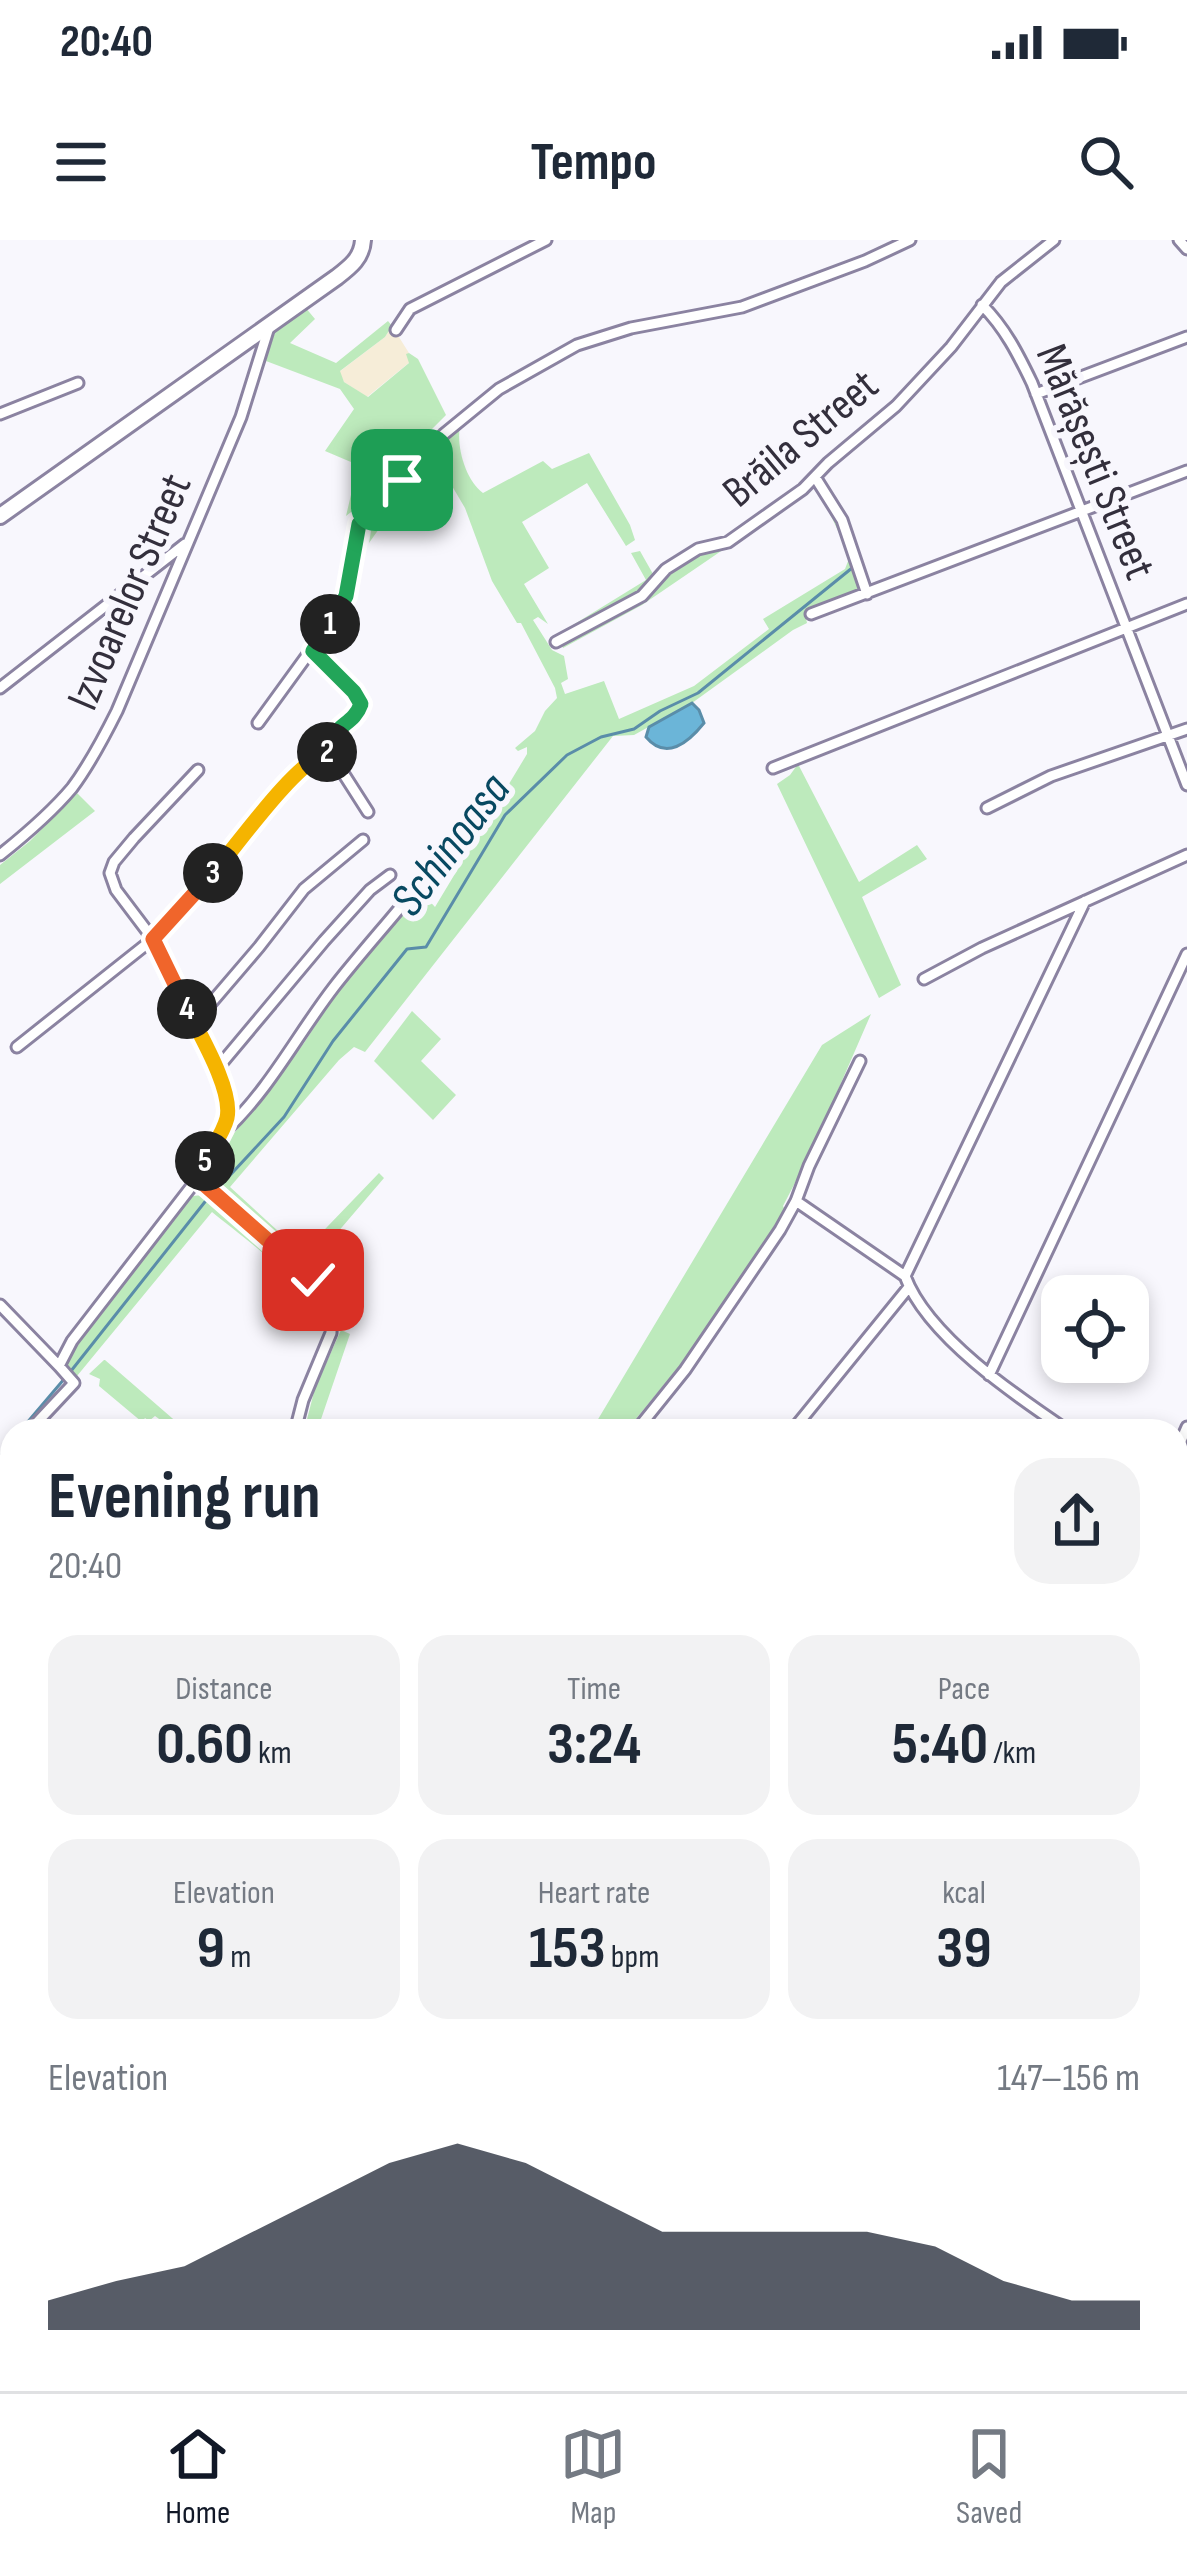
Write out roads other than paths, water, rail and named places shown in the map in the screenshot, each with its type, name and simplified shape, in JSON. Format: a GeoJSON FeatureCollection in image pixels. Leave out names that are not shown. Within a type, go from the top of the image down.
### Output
{"type":"FeatureCollection","features":[{"type":"Feature","properties":{"kind":"street"},"geometry":{"type":"LineString","coordinates":[[0,517],[353,264],[363,240]]}},
{"type":"Feature","properties":{"kind":"street"},"geometry":{"type":"LineString","coordinates":[[396,330],[410,310],[546,240]]}},
{"type":"Feature","properties":{"kind":"street"},"geometry":{"type":"LineString","coordinates":[[258,723],[313,651],[346,596],[359,524],[444,434],[499,389],[577,345],[654,322],[742,307],[910,240]]}},
{"type":"Feature","properties":{"kind":"street","name":"Brăila Street"},"geometry":{"type":"LineString","coordinates":[[556,642],[642,596],[665,569],[698,549],[728,542],[803,489],[896,406],[952,346],[1001,282],[1054,240]]}},
{"type":"Feature","properties":{"kind":"street"},"geometry":{"type":"LineString","coordinates":[[1179,240],[1187,249]]}},
{"type":"Feature","properties":{"kind":"street","name":"Mărășești Street"},"geometry":{"type":"LineString","coordinates":[[982,305],[1008,337],[1036,394],[1187,785]]}},
{"type":"Feature","properties":{"kind":"street","name":"Izvoarelor Street"},"geometry":{"type":"LineString","coordinates":[[0,855],[72,788],[117,711],[242,417],[269,324]]}},
{"type":"Feature","properties":{"kind":"street"},"geometry":{"type":"LineString","coordinates":[[1036,394],[1187,337]]}},
{"type":"Feature","properties":{"kind":"street"},"geometry":{"type":"LineString","coordinates":[[0,414],[78,383]]}},
{"type":"Feature","properties":{"kind":"street"},"geometry":{"type":"LineString","coordinates":[[811,614],[1187,471]]}},
{"type":"Feature","properties":{"kind":"street"},"geometry":{"type":"LineString","coordinates":[[814,477],[842,520],[867,594]]}},
{"type":"Feature","properties":{"kind":"street"},"geometry":{"type":"LineString","coordinates":[[0,688],[190,541]]}},
{"type":"Feature","properties":{"kind":"street"},"geometry":{"type":"LineString","coordinates":[[773,768],[1187,604]]}},
{"type":"Feature","properties":{"kind":"street"},"geometry":{"type":"LineString","coordinates":[[313,651],[361,704],[333,735],[329,751],[368,812]]}},
{"type":"Feature","properties":{"kind":"street"},"geometry":{"type":"LineString","coordinates":[[987,808],[1051,776],[1187,729]]}},
{"type":"Feature","properties":{"kind":"street"},"geometry":{"type":"LineString","coordinates":[[17,1046],[153,939],[277,795],[310,761],[329,751]]}},
{"type":"Feature","properties":{"kind":"street"},"geometry":{"type":"LineString","coordinates":[[198,770],[137,834],[110,873],[116,890],[153,939],[216,1070],[229,1113],[221,1135]]}},
{"type":"Feature","properties":{"kind":"street"},"geometry":{"type":"LineString","coordinates":[[194,1023],[304,889],[362,840]]}},
{"type":"Feature","properties":{"kind":"street"},"geometry":{"type":"LineString","coordinates":[[924,979],[1187,855]]}},
{"type":"Feature","properties":{"kind":"street"},"geometry":{"type":"LineString","coordinates":[[216,1070],[339,924],[390,875]]}},
{"type":"Feature","properties":{"kind":"street"},"geometry":{"type":"LineString","coordinates":[[62,1369],[72,1341],[197,1178],[221,1135],[243,1114],[333,988],[413,892]]}},
{"type":"Feature","properties":{"kind":"street"},"geometry":{"type":"LineString","coordinates":[[801,1419],[907,1282],[1085,901]]}},
{"type":"Feature","properties":{"kind":"street"},"geometry":{"type":"LineString","coordinates":[[989,1375],[1187,954]]}},
{"type":"Feature","properties":{"kind":"street"},"geometry":{"type":"LineString","coordinates":[[646,1419],[720,1320],[796,1201],[808,1166],[860,1061]]}},
{"type":"Feature","properties":{"kind":"street"},"geometry":{"type":"LineString","coordinates":[[197,1178],[298,1265],[332,1305],[331,1333],[298,1419]]}},
{"type":"Feature","properties":{"kind":"street"},"geometry":{"type":"LineString","coordinates":[[796,1201],[907,1282],[950,1338],[989,1375],[1049,1419]]}},
{"type":"Feature","properties":{"kind":"street"},"geometry":{"type":"LineString","coordinates":[[0,1305],[74,1384],[40,1419]]}},
{"type":"Feature","properties":{"kind":"water"},"geometry":{"type":"Polygon","coordinates":[[[692,703],[704,723],[684,743],[661,748],[646,737],[649,727],[692,703]]]}},
{"type":"Feature","properties":{"kind":"waterway","name":"Schinoasa"},"geometry":{"type":"LineString","coordinates":[[220,1186],[284,1117],[333,1041],[407,949],[426,947],[505,815],[567,755],[601,737],[634,729],[698,693],[852,568]]}},
{"type":"Feature","properties":{"kind":"waterway","name":"Schinoasa"},"geometry":{"type":"LineString","coordinates":[[71,1371],[208,1198]]}},
{"type":"Feature","properties":{"kind":"waterway","name":"Schinoasa"},"geometry":{"type":"LineString","coordinates":[[30,1419],[65,1378]]}}]}
